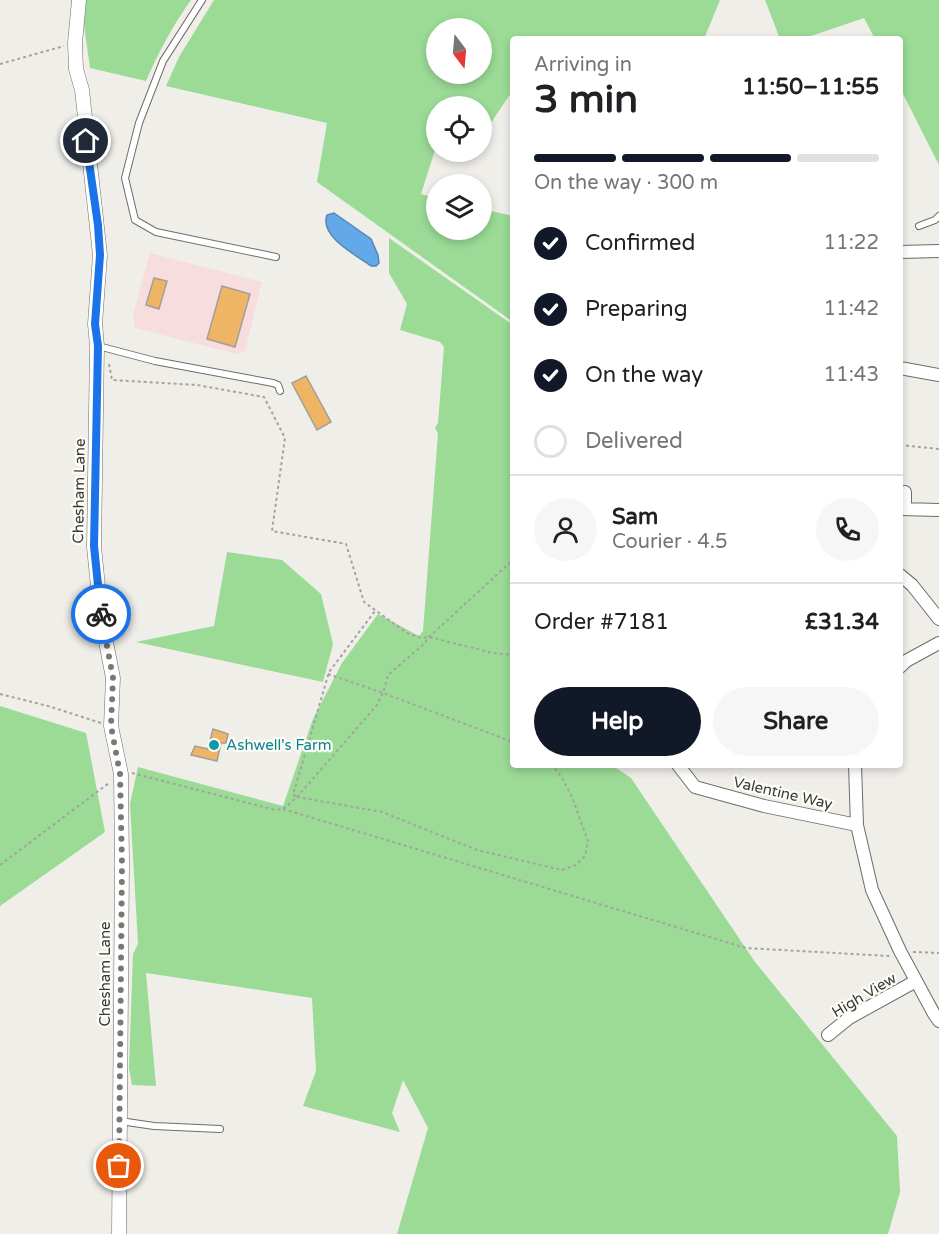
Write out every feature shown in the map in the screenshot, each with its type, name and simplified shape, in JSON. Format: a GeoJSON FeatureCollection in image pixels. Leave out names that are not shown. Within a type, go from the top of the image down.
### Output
{"type":"FeatureCollection","features":[{"type":"Feature","properties":{"kind":"street","name":"Chesham Lane"},"geometry":{"type":"LineString","coordinates":[[79,0],[75,43],[76,69],[82,90],[100,255],[95,324],[102,346],[94,546],[101,616],[113,678],[111,726],[120,772],[122,864],[119,1234]]}},
{"type":"Feature","properties":{"kind":"street"},"geometry":{"type":"LineString","coordinates":[[903,252],[939,250]]}},
{"type":"Feature","properties":{"kind":"street"},"geometry":{"type":"LineString","coordinates":[[903,369],[939,375]]}},
{"type":"Feature","properties":{"kind":"street"},"geometry":{"type":"LineString","coordinates":[[905,492],[903,509],[939,510]]}},
{"type":"Feature","properties":{"kind":"street"},"geometry":{"type":"LineString","coordinates":[[903,577],[939,620]]}},
{"type":"Feature","properties":{"kind":"street"},"geometry":{"type":"LineString","coordinates":[[903,665],[939,643]]}},
{"type":"Feature","properties":{"kind":"street","name":"Valentine Way"},"geometry":{"type":"LineString","coordinates":[[680,768],[695,787],[764,806],[857,825]]}},
{"type":"Feature","properties":{"kind":"street"},"geometry":{"type":"LineString","coordinates":[[855,768],[857,825],[872,890],[892,936],[939,1021]]}},
{"type":"Feature","properties":{"kind":"street","name":"High View"},"geometry":{"type":"LineString","coordinates":[[828,1035],[849,1018],[916,981]]}},
{"type":"Feature","properties":{"kind":"lane"},"geometry":{"type":"LineString","coordinates":[[202,0],[163,61],[139,123],[125,178],[135,220],[156,232],[276,257]]}},
{"type":"Feature","properties":{"kind":"lane"},"geometry":{"type":"LineString","coordinates":[[919,226],[939,216]]}},
{"type":"Feature","properties":{"kind":"lane"},"geometry":{"type":"LineString","coordinates":[[102,346],[155,361],[273,383],[278,385],[280,391]]}},
{"type":"Feature","properties":{"kind":"lane"},"geometry":{"type":"LineString","coordinates":[[120,1121],[154,1126],[220,1129]]}},
{"type":"Feature","properties":{"kind":"path"},"geometry":{"type":"LineString","coordinates":[[0,64],[75,43]]}},
{"type":"Feature","properties":{"kind":"path"},"geometry":{"type":"LineString","coordinates":[[102,346],[112,380],[197,385],[264,397],[285,438],[273,531],[346,544],[364,602],[406,633],[510,656]]}},
{"type":"Feature","properties":{"kind":"path"},"geometry":{"type":"LineString","coordinates":[[903,445],[939,449]]}},
{"type":"Feature","properties":{"kind":"path"},"geometry":{"type":"LineString","coordinates":[[283,809],[297,797],[377,705],[388,675],[510,563]]}},
{"type":"Feature","properties":{"kind":"path"},"geometry":{"type":"LineString","coordinates":[[375,610],[328,674],[293,795],[382,812],[477,850],[562,870],[576,865],[585,856],[588,841],[572,797],[554,768]]}},
{"type":"Feature","properties":{"kind":"path"},"geometry":{"type":"LineString","coordinates":[[328,674],[510,741]]}},
{"type":"Feature","properties":{"kind":"path"},"geometry":{"type":"LineString","coordinates":[[0,694],[111,726]]}},
{"type":"Feature","properties":{"kind":"path"},"geometry":{"type":"LineString","coordinates":[[0,865],[120,772],[275,810],[283,809],[746,948],[890,956]]}},
{"type":"Feature","properties":{"kind":"path"},"geometry":{"type":"LineString","coordinates":[[907,952],[939,953]]}},
{"type":"Feature","properties":{"kind":"shaded area"},"geometry":{"type":"Polygon","coordinates":[[[150,253],[262,282],[245,351],[237,354],[135,328],[133,315],[150,253]]]}},
{"type":"Feature","properties":{"kind":"green space"},"geometry":{"type":"Polygon","coordinates":[[[83,0],[191,0],[166,39],[146,81],[90,68],[82,11],[83,0]]]}},
{"type":"Feature","properties":{"kind":"green space"},"geometry":{"type":"Polygon","coordinates":[[[214,0],[720,0],[705,36],[510,36],[510,94],[492,121],[492,96],[426,96],[426,162],[431,162],[421,194],[426,195],[426,240],[492,240],[492,211],[510,215],[510,320],[317,182],[327,123],[166,86],[179,57],[214,0]]]}},
{"type":"Feature","properties":{"kind":"green space"},"geometry":{"type":"Polygon","coordinates":[[[765,0],[939,0],[939,165],[903,94],[903,36],[873,36],[864,18],[811,36],[779,36],[765,0]]]}},
{"type":"Feature","properties":{"kind":"green space"},"geometry":{"type":"Polygon","coordinates":[[[389,238],[510,323],[510,768],[616,768],[631,778],[755,962],[897,1136],[900,1192],[888,1234],[397,1234],[428,1128],[403,1080],[392,1113],[400,1132],[303,1106],[316,1071],[312,998],[146,973],[156,1086],[132,1085],[129,1068],[133,954],[138,944],[130,804],[138,767],[283,806],[313,719],[342,663],[378,614],[419,636],[423,631],[438,433],[435,428],[438,423],[444,347],[440,342],[400,330],[407,304],[389,273],[389,238]]]}},
{"type":"Feature","properties":{"kind":"green space"},"geometry":{"type":"Polygon","coordinates":[[[227,552],[282,560],[321,594],[333,644],[323,682],[136,642],[214,626],[227,552]]]}},
{"type":"Feature","properties":{"kind":"green space"},"geometry":{"type":"Polygon","coordinates":[[[0,706],[86,733],[105,832],[0,906],[0,706]]]}},
{"type":"Feature","properties":{"kind":"water"},"geometry":{"type":"Polygon","coordinates":[[[334,213],[371,239],[378,255],[379,263],[376,266],[371,266],[348,251],[333,237],[326,223],[327,215],[334,213]]]}},
{"type":"Feature","properties":{"kind":"building"},"geometry":{"type":"Polygon","coordinates":[[[154,278],[167,281],[159,309],[146,305],[154,278]]]}},
{"type":"Feature","properties":{"kind":"building"},"geometry":{"type":"Polygon","coordinates":[[[222,286],[250,294],[235,347],[207,339],[222,286]]]}},
{"type":"Feature","properties":{"kind":"building"},"geometry":{"type":"Polygon","coordinates":[[[306,376],[331,422],[317,430],[292,383],[306,376]]]}},
{"type":"Feature","properties":{"kind":"building","name":"Ashwell's Farm"},"geometry":{"type":"Polygon","coordinates":[[[213,729],[228,734],[226,743],[221,743],[217,761],[191,755],[195,746],[208,749],[213,729]]]}},
{"type":"Feature","properties":{"kind":"way so far"},"geometry":{"type":"LineString","coordinates":[[101,614],[113,678],[111,726],[120,774],[122,864],[119,1166]]}},
{"type":"Feature","properties":{"kind":"place","name":"Ashwell's Farm"},"geometry":{"type":"Point","coordinates":[214,745]}},
{"type":"Feature","properties":{"kind":"route"},"geometry":{"type":"LineString","coordinates":[[86,141],[100,255],[95,324],[98,346],[94,546],[101,614]]}}]}
